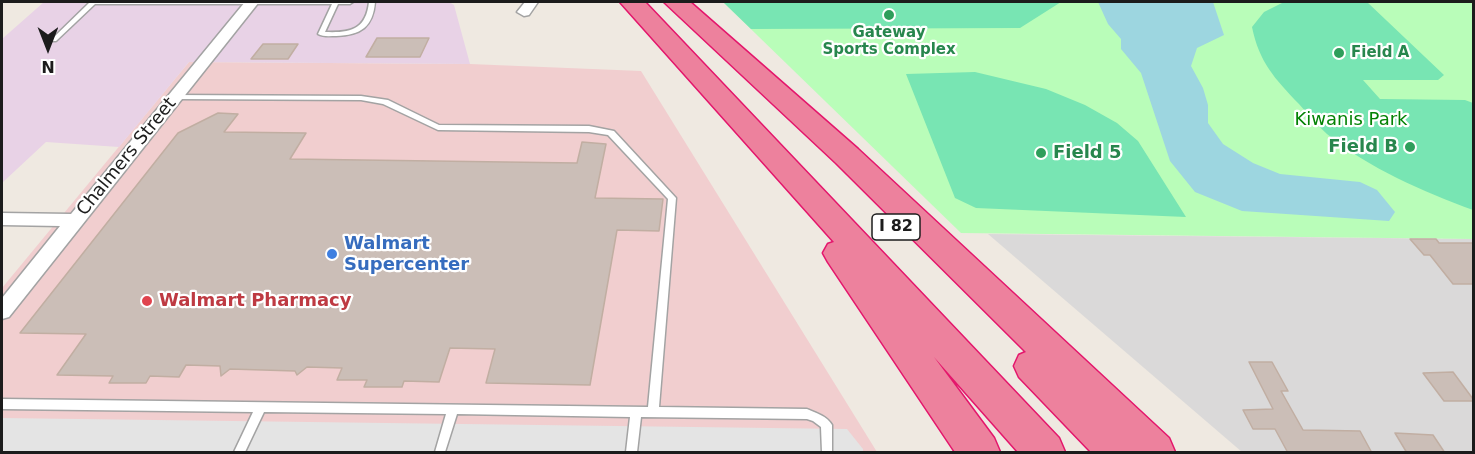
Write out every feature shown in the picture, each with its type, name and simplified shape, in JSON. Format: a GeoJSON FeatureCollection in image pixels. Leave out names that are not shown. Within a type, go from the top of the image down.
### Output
{"type":"FeatureCollection","features":[{"type":"Feature","properties":{"kind":"highway","name":"I 82"},"geometry":{"type":"LineString","coordinates":[[632,2],[764,143],[1044,453]]}},
{"type":"Feature","properties":{"kind":"highway","name":"I 82"},"geometry":{"type":"LineString","coordinates":[[675,2],[1118,453]]}},
{"type":"Feature","properties":{"kind":"highway"},"geometry":{"type":"LineString","coordinates":[[675,2],[847,156],[1154,453]]}},
{"type":"Feature","properties":{"kind":"highway"},"geometry":{"type":"LineString","coordinates":[[764,143],[979,453]]}},
{"type":"Feature","properties":{"kind":"street","name":"Chalmers Street"},"geometry":{"type":"LineString","coordinates":[[2,311],[252,2]]}},
{"type":"Feature","properties":{"kind":"street"},"geometry":{"type":"LineString","coordinates":[[2,219],[75,220]]}},
{"type":"Feature","properties":{"kind":"lane"},"geometry":{"type":"LineString","coordinates":[[54,40],[93,2],[350,2]]}},
{"type":"Feature","properties":{"kind":"lane"},"geometry":{"type":"LineString","coordinates":[[336,2],[321,34],[345,33],[360,29],[366,24],[372,10],[372,2]]}},
{"type":"Feature","properties":{"kind":"lane"},"geometry":{"type":"LineString","coordinates":[[176,97],[361,98],[385,102],[438,128],[589,129],[611,134],[672,198],[653,412]]}},
{"type":"Feature","properties":{"kind":"lane"},"geometry":{"type":"LineString","coordinates":[[2,404],[807,414],[826,425],[827,453]]}},
{"type":"Feature","properties":{"kind":"lane"},"geometry":{"type":"LineString","coordinates":[[239,453],[261,407]]}},
{"type":"Feature","properties":{"kind":"lane"},"geometry":{"type":"LineString","coordinates":[[440,453],[453,410]]}},
{"type":"Feature","properties":{"kind":"lane"},"geometry":{"type":"LineString","coordinates":[[631,453],[636,412]]}},
{"type":"Feature","properties":{"kind":"shaded area"},"geometry":{"type":"Polygon","coordinates":[[[44,2],[449,2],[454,5],[470,64],[189,62],[119,147],[46,142],[2,183],[2,39],[44,2]]]}},
{"type":"Feature","properties":{"kind":"shaded area"},"geometry":{"type":"Polygon","coordinates":[[[189,62],[470,64],[641,71],[877,452],[2,452],[2,288],[189,62]]]}},
{"type":"Feature","properties":{"kind":"shaded area"},"geometry":{"type":"Polygon","coordinates":[[[988,234],[1473,239],[1473,452],[1242,452],[988,234]]]}},
{"type":"Feature","properties":{"kind":"shaded area"},"geometry":{"type":"Polygon","coordinates":[[[2,418],[847,429],[863,452],[2,452],[2,418]]]}},
{"type":"Feature","properties":{"kind":"green space","name":"Kiwanis Park"},"geometry":{"type":"Polygon","coordinates":[[[723,2],[1473,2],[1473,239],[961,233],[723,2]]]}},
{"type":"Feature","properties":{"kind":"green space","name":"Gateway Sports Complex"},"geometry":{"type":"Polygon","coordinates":[[[723,2],[1061,2],[1020,28],[751,29],[723,2]]]}},
{"type":"Feature","properties":{"kind":"green space"},"geometry":{"type":"Polygon","coordinates":[[[1284,2],[1367,2],[1444,75],[1438,80],[1363,80],[1380,99],[1465,100],[1473,103],[1473,210],[1416,187],[1379,168],[1344,147],[1316,123],[1269,69],[1255,39],[1252,27],[1264,12],[1284,2]]]}},
{"type":"Feature","properties":{"kind":"green space","name":"Field 5"},"geometry":{"type":"Polygon","coordinates":[[[975,72],[1046,89],[1085,105],[1117,123],[1138,141],[1186,217],[976,208],[955,198],[906,74],[975,72]]]}},
{"type":"Feature","properties":{"kind":"water"},"geometry":{"type":"Polygon","coordinates":[[[1098,2],[1213,2],[1224,35],[1197,48],[1191,66],[1203,88],[1208,105],[1208,123],[1223,144],[1253,163],[1280,174],[1360,182],[1377,190],[1395,212],[1389,221],[1242,211],[1195,192],[1170,161],[1141,73],[1121,49],[1121,39],[1108,24],[1098,2]]]}},
{"type":"Feature","properties":{"kind":"building"},"geometry":{"type":"Polygon","coordinates":[[[377,38],[429,38],[420,57],[366,57],[377,38]]]}},
{"type":"Feature","properties":{"kind":"building"},"geometry":{"type":"Polygon","coordinates":[[[263,44],[298,44],[288,59],[251,59],[263,44]]]}},
{"type":"Feature","properties":{"kind":"building","name":"Walmart Supercenter"},"geometry":{"type":"Polygon","coordinates":[[[218,113],[238,114],[224,132],[306,133],[290,159],[577,163],[582,142],[606,144],[595,198],[663,199],[659,231],[617,230],[590,385],[486,383],[495,349],[450,348],[439,382],[404,381],[402,387],[364,387],[367,380],[337,380],[342,368],[307,367],[297,375],[295,371],[230,369],[221,376],[220,366],[186,365],[179,377],[150,376],[146,383],[109,383],[113,376],[57,375],[86,334],[20,333],[178,133],[218,113]]]}},
{"type":"Feature","properties":{"kind":"building"},"geometry":{"type":"Polygon","coordinates":[[[1410,239],[1436,239],[1439,243],[1473,243],[1473,284],[1453,284],[1430,255],[1424,255],[1410,239]]]}},
{"type":"Feature","properties":{"kind":"building"},"geometry":{"type":"Polygon","coordinates":[[[1249,362],[1272,362],[1288,391],[1281,391],[1303,430],[1360,431],[1372,453],[1288,453],[1275,429],[1253,429],[1243,410],[1273,409],[1249,362]]]}},
{"type":"Feature","properties":{"kind":"building"},"geometry":{"type":"Polygon","coordinates":[[[1453,372],[1473,401],[1444,401],[1423,373],[1453,372]]]}},
{"type":"Feature","properties":{"kind":"building"},"geometry":{"type":"Polygon","coordinates":[[[1395,433],[1433,435],[1445,453],[1407,453],[1395,433]]]}},
{"type":"Feature","properties":{"kind":"place","name":"Gateway Sports Complex"},"geometry":{"type":"Point","coordinates":[889,15]}},
{"type":"Feature","properties":{"kind":"place","name":"Field A"},"geometry":{"type":"Point","coordinates":[1339,53]}},
{"type":"Feature","properties":{"kind":"place","name":"Field B"},"geometry":{"type":"Point","coordinates":[1410,147]}},
{"type":"Feature","properties":{"kind":"place","name":"Field 5"},"geometry":{"type":"Point","coordinates":[1041,153]}},
{"type":"Feature","properties":{"kind":"place","name":"Walmart Supercenter"},"geometry":{"type":"Point","coordinates":[332,254]}},
{"type":"Feature","properties":{"kind":"place","name":"Walmart Pharmacy"},"geometry":{"type":"Point","coordinates":[147,301]}}]}
